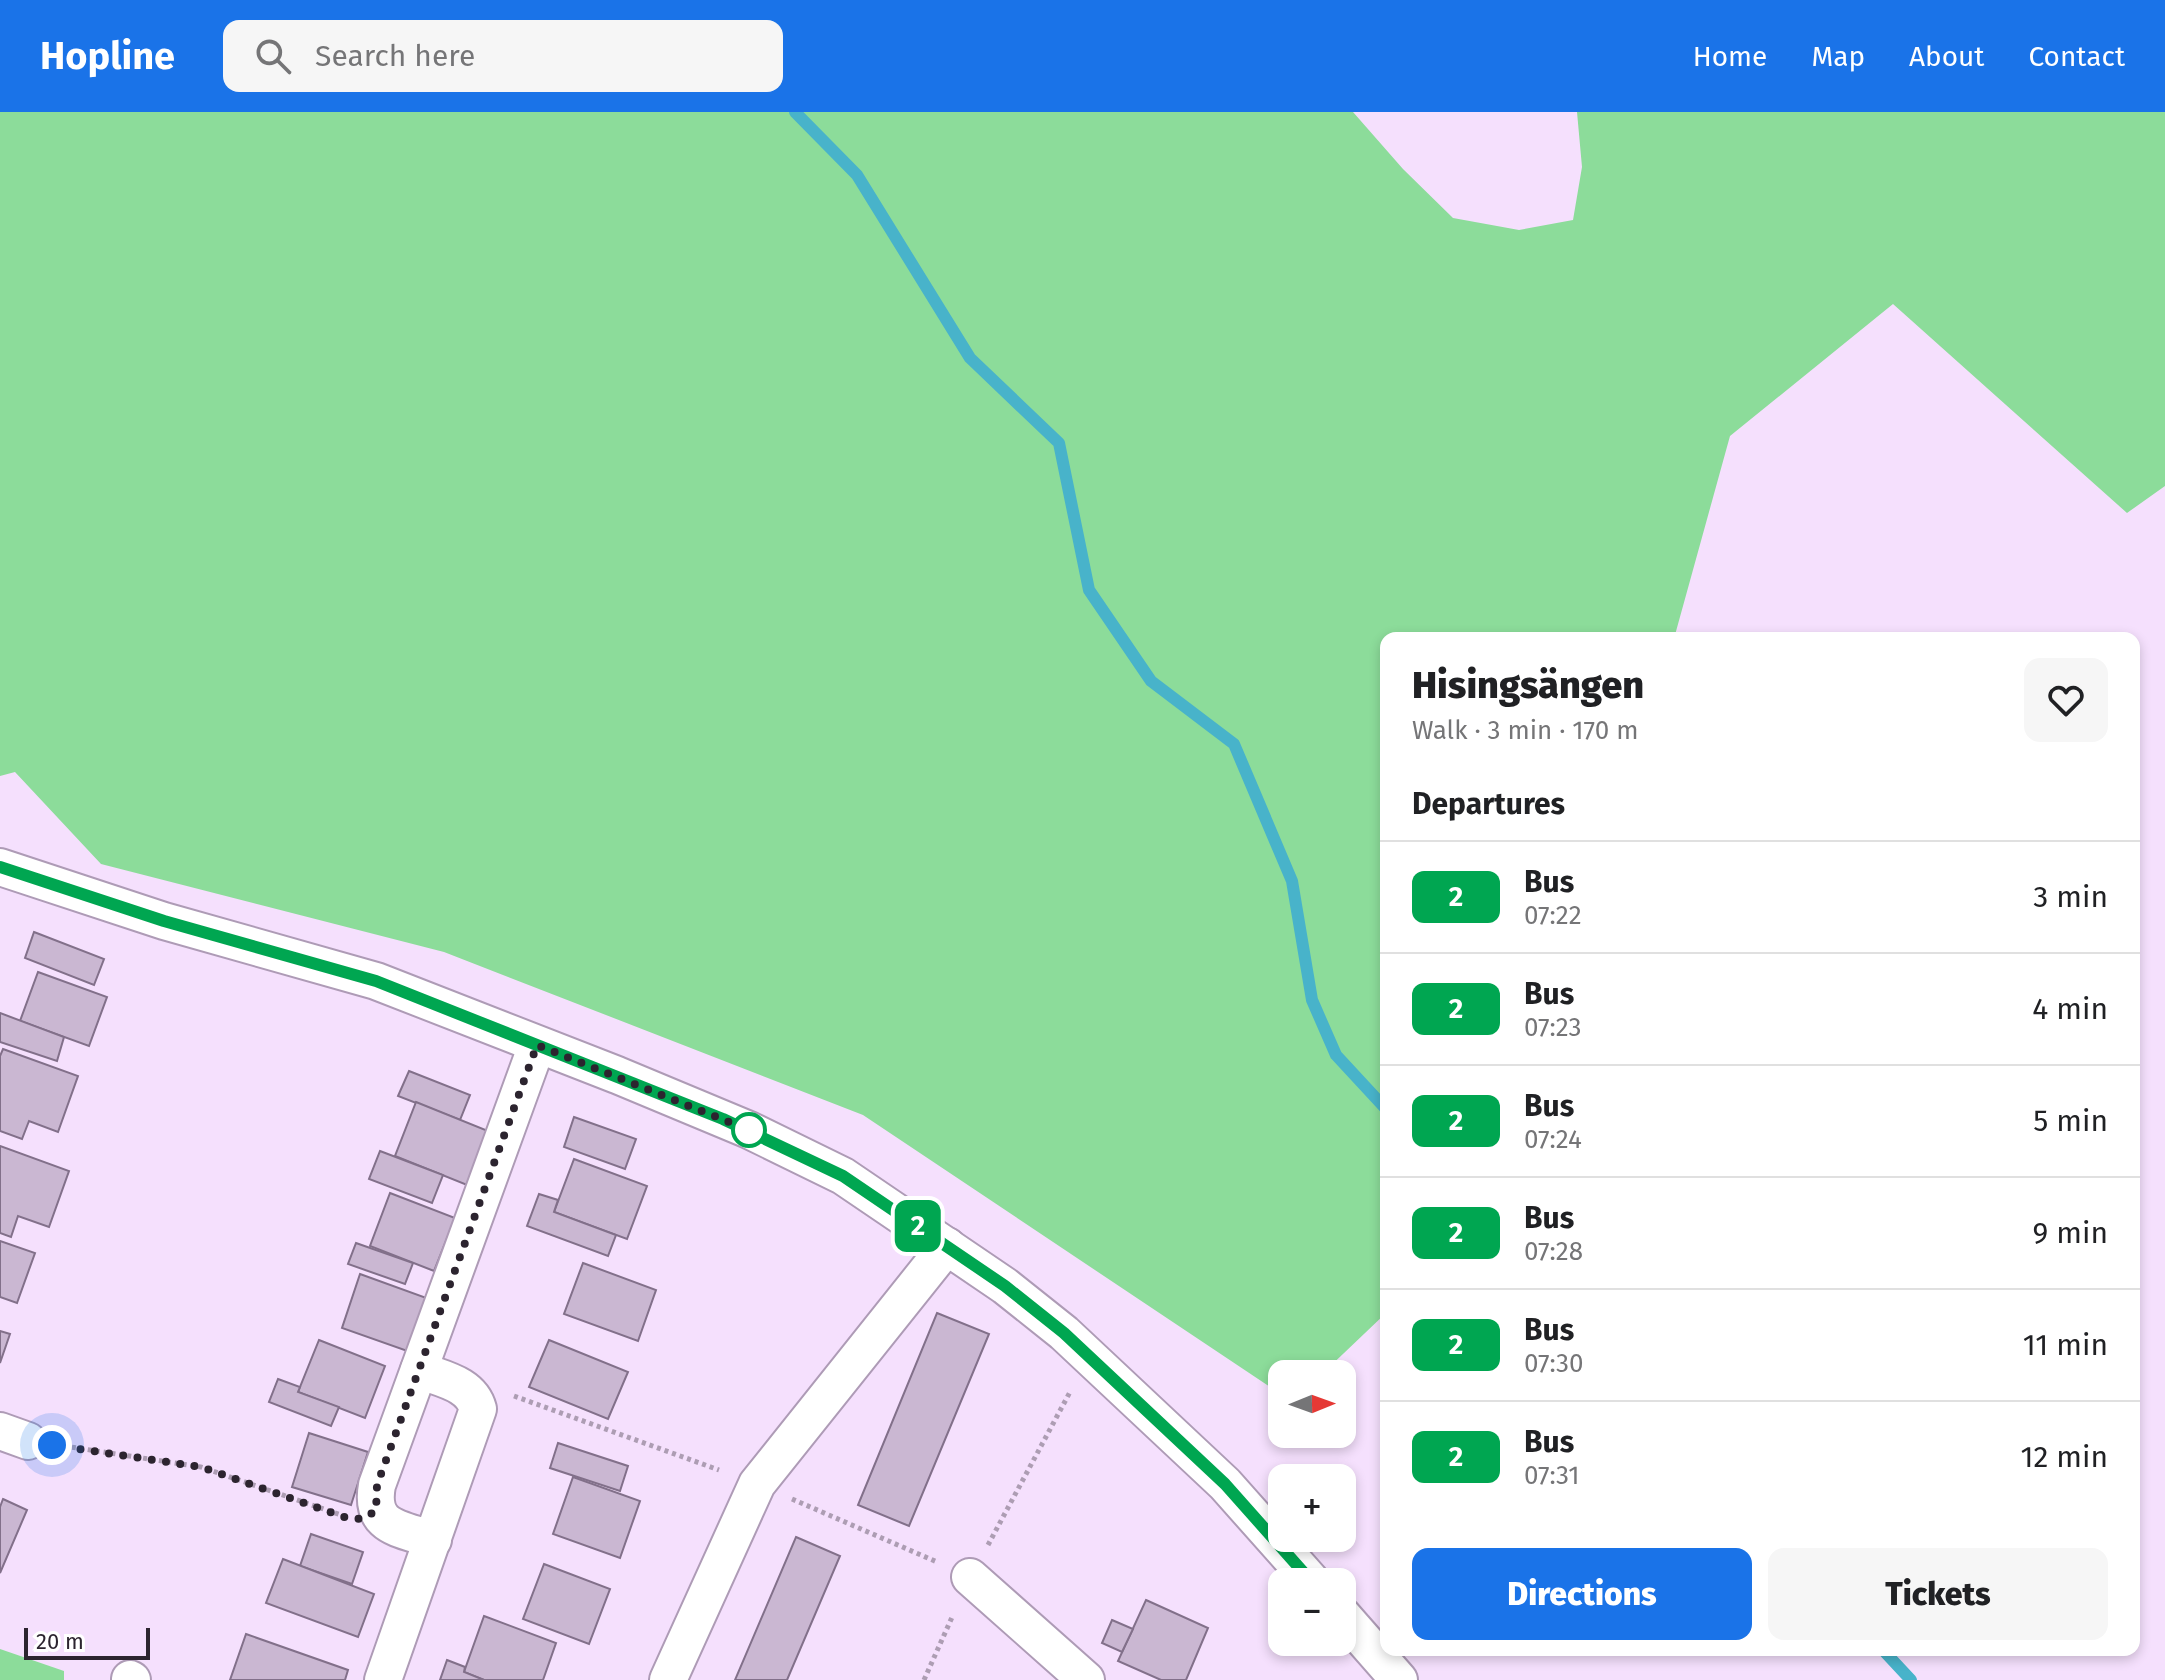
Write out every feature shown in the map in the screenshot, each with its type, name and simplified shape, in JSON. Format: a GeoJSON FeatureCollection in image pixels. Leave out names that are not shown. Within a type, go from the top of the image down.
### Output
{"type":"FeatureCollection","features":[{"type":"Feature","properties":{"kind":"street"},"geometry":{"type":"LineString","coordinates":[[0,867],[164,921],[376,981],[749,1130],[816,1163],[880,1199],[1005,1286],[1089,1356],[1225,1484],[1300,1568]]}},
{"type":"Feature","properties":{"kind":"street"},"geometry":{"type":"LineString","coordinates":[[433,1540],[384,1523],[376,1511],[377,1485],[537,1045]]}},
{"type":"Feature","properties":{"kind":"street"},"geometry":{"type":"LineString","coordinates":[[668,1680],[757,1484],[947,1246]]}},
{"type":"Feature","properties":{"kind":"street"},"geometry":{"type":"LineString","coordinates":[[383,1680],[478,1409],[475,1397],[466,1388],[419,1370]]}},
{"type":"Feature","properties":{"kind":"street"},"geometry":{"type":"LineString","coordinates":[[970,1577],[1086,1680]]}},
{"type":"Feature","properties":{"kind":"street"},"geometry":{"type":"LineString","coordinates":[[1356,1631],[1399,1680]]}},
{"type":"Feature","properties":{"kind":"path"},"geometry":{"type":"LineString","coordinates":[[924,1680],[970,1577],[1089,1356]]}},
{"type":"Feature","properties":{"kind":"path"},"geometry":{"type":"LineString","coordinates":[[14,1436],[201,1467],[347,1518],[362,1519],[376,1511]]}},
{"type":"Feature","properties":{"kind":"green space"},"geometry":{"type":"Polygon","coordinates":[[[0,112],[1353,112],[1403,169],[1453,218],[1519,230],[1573,220],[1582,167],[1577,112],[2165,112],[2165,486],[2127,513],[1893,304],[1730,436],[1676,632],[1380,632],[1380,1319],[1337,1360],[1268,1360],[1268,1386],[863,1115],[444,952],[101,864],[15,772],[0,776],[0,112]]]}},
{"type":"Feature","properties":{"kind":"green space"},"geometry":{"type":"Polygon","coordinates":[[[0,1649],[64,1671],[64,1680],[0,1680],[0,1649]]]}},
{"type":"Feature","properties":{"kind":"building"},"geometry":{"type":"Polygon","coordinates":[[[34,932],[104,959],[94,985],[25,958],[34,932]]]}},
{"type":"Feature","properties":{"kind":"building"},"geometry":{"type":"Polygon","coordinates":[[[38,972],[107,997],[89,1046],[20,1021],[38,972]]]}},
{"type":"Feature","properties":{"kind":"building"},"geometry":{"type":"Polygon","coordinates":[[[0,1013],[64,1037],[57,1061],[0,1042],[0,1013]]]}},
{"type":"Feature","properties":{"kind":"building"},"geometry":{"type":"Polygon","coordinates":[[[3,1049],[78,1076],[58,1132],[29,1121],[22,1139],[0,1131],[0,1056],[3,1049]]]}},
{"type":"Feature","properties":{"kind":"building"},"geometry":{"type":"Polygon","coordinates":[[[409,1071],[470,1095],[460,1120],[398,1096],[409,1071]]]}},
{"type":"Feature","properties":{"kind":"building"},"geometry":{"type":"Polygon","coordinates":[[[416,1102],[493,1133],[472,1187],[395,1156],[416,1102]]]}},
{"type":"Feature","properties":{"kind":"building"},"geometry":{"type":"Polygon","coordinates":[[[574,1117],[636,1139],[625,1169],[564,1147],[574,1117]]]}},
{"type":"Feature","properties":{"kind":"building"},"geometry":{"type":"Polygon","coordinates":[[[0,1146],[69,1171],[49,1227],[18,1216],[11,1237],[0,1233],[0,1146]]]}},
{"type":"Feature","properties":{"kind":"building"},"geometry":{"type":"Polygon","coordinates":[[[380,1151],[443,1175],[432,1203],[369,1179],[380,1151]]]}},
{"type":"Feature","properties":{"kind":"building"},"geometry":{"type":"Polygon","coordinates":[[[574,1159],[647,1186],[627,1239],[554,1212],[574,1159]]]}},
{"type":"Feature","properties":{"kind":"building"},"geometry":{"type":"Polygon","coordinates":[[[390,1193],[455,1218],[434,1271],[370,1246],[390,1193]]]}},
{"type":"Feature","properties":{"kind":"building"},"geometry":{"type":"Polygon","coordinates":[[[539,1194],[558,1200],[554,1212],[616,1235],[608,1256],[527,1226],[539,1194]]]}},
{"type":"Feature","properties":{"kind":"building"},"geometry":{"type":"Polygon","coordinates":[[[0,1241],[35,1253],[17,1303],[0,1297],[0,1241]]]}},
{"type":"Feature","properties":{"kind":"building"},"geometry":{"type":"Polygon","coordinates":[[[356,1243],[413,1263],[405,1284],[348,1264],[356,1243]]]}},
{"type":"Feature","properties":{"kind":"building"},"geometry":{"type":"Polygon","coordinates":[[[583,1263],[656,1290],[638,1341],[564,1314],[583,1263]]]}},
{"type":"Feature","properties":{"kind":"building"},"geometry":{"type":"Polygon","coordinates":[[[360,1274],[432,1300],[413,1353],[342,1328],[360,1274]]]}},
{"type":"Feature","properties":{"kind":"building"},"geometry":{"type":"Polygon","coordinates":[[[937,1313],[989,1334],[909,1526],[858,1505],[937,1313]]]}},
{"type":"Feature","properties":{"kind":"building"},"geometry":{"type":"Polygon","coordinates":[[[0,1331],[10,1334],[0,1363],[0,1331]]]}},
{"type":"Feature","properties":{"kind":"building"},"geometry":{"type":"Polygon","coordinates":[[[319,1340],[385,1366],[365,1418],[298,1392],[319,1340]]]}},
{"type":"Feature","properties":{"kind":"building"},"geometry":{"type":"Polygon","coordinates":[[[549,1340],[628,1372],[608,1419],[529,1387],[549,1340]]]}},
{"type":"Feature","properties":{"kind":"building"},"geometry":{"type":"Polygon","coordinates":[[[278,1379],[300,1387],[298,1392],[339,1407],[331,1426],[269,1402],[278,1379]]]}},
{"type":"Feature","properties":{"kind":"building"},"geometry":{"type":"Polygon","coordinates":[[[309,1433],[368,1452],[351,1505],[292,1487],[309,1433]]]}},
{"type":"Feature","properties":{"kind":"building"},"geometry":{"type":"Polygon","coordinates":[[[558,1443],[628,1466],[620,1491],[550,1468],[558,1443]]]}},
{"type":"Feature","properties":{"kind":"building"},"geometry":{"type":"Polygon","coordinates":[[[573,1477],[640,1501],[620,1558],[553,1534],[573,1477]]]}},
{"type":"Feature","properties":{"kind":"building"},"geometry":{"type":"Polygon","coordinates":[[[3,1499],[27,1510],[0,1573],[0,1507],[3,1499]]]}},
{"type":"Feature","properties":{"kind":"building"},"geometry":{"type":"Polygon","coordinates":[[[311,1534],[363,1552],[352,1584],[300,1566],[311,1534]]]}},
{"type":"Feature","properties":{"kind":"building"},"geometry":{"type":"Polygon","coordinates":[[[796,1537],[840,1556],[787,1680],[735,1680],[796,1537]]]}},
{"type":"Feature","properties":{"kind":"building"},"geometry":{"type":"Polygon","coordinates":[[[283,1559],[374,1594],[358,1637],[266,1603],[283,1559]]]}},
{"type":"Feature","properties":{"kind":"building"},"geometry":{"type":"Polygon","coordinates":[[[544,1564],[610,1589],[589,1644],[523,1619],[544,1564]]]}},
{"type":"Feature","properties":{"kind":"building"},"geometry":{"type":"Polygon","coordinates":[[[1146,1600],[1208,1628],[1186,1680],[1161,1680],[1118,1661],[1146,1600]]]}},
{"type":"Feature","properties":{"kind":"building"},"geometry":{"type":"Polygon","coordinates":[[[484,1616],[556,1643],[543,1680],[484,1680],[464,1672],[484,1616]]]}},
{"type":"Feature","properties":{"kind":"building"},"geometry":{"type":"Polygon","coordinates":[[[1112,1620],[1133,1629],[1122,1652],[1102,1643],[1112,1620]]]}},
{"type":"Feature","properties":{"kind":"building"},"geometry":{"type":"Polygon","coordinates":[[[246,1634],[348,1670],[345,1680],[230,1680],[246,1634]]]}},
{"type":"Feature","properties":{"kind":"building"},"geometry":{"type":"Polygon","coordinates":[[[447,1660],[465,1667],[464,1672],[484,1680],[440,1680],[447,1660]]]}},
{"type":"Feature","properties":{"kind":"waterway"},"geometry":{"type":"LineString","coordinates":[[795,112],[857,175],[970,358],[1059,443],[1089,590],[1151,681],[1234,744],[1292,881],[1312,1000],[1336,1055],[1380,1103]]}},
{"type":"Feature","properties":{"kind":"waterway"},"geometry":{"type":"LineString","coordinates":[[1889,1656],[1911,1680]]}},
{"type":"Feature","properties":{"kind":"bus line","name":"2"},"geometry":{"type":"LineString","coordinates":[[0,867],[164,921],[376,981],[723,1119],[843,1176],[1005,1286],[1064,1333],[1225,1484],[1300,1568]]}},
{"type":"Feature","properties":{"kind":"route"},"geometry":{"type":"LineString","coordinates":[[52,1445],[201,1467],[347,1518],[362,1519],[376,1511],[377,1485],[537,1045],[749,1130]]}}]}
